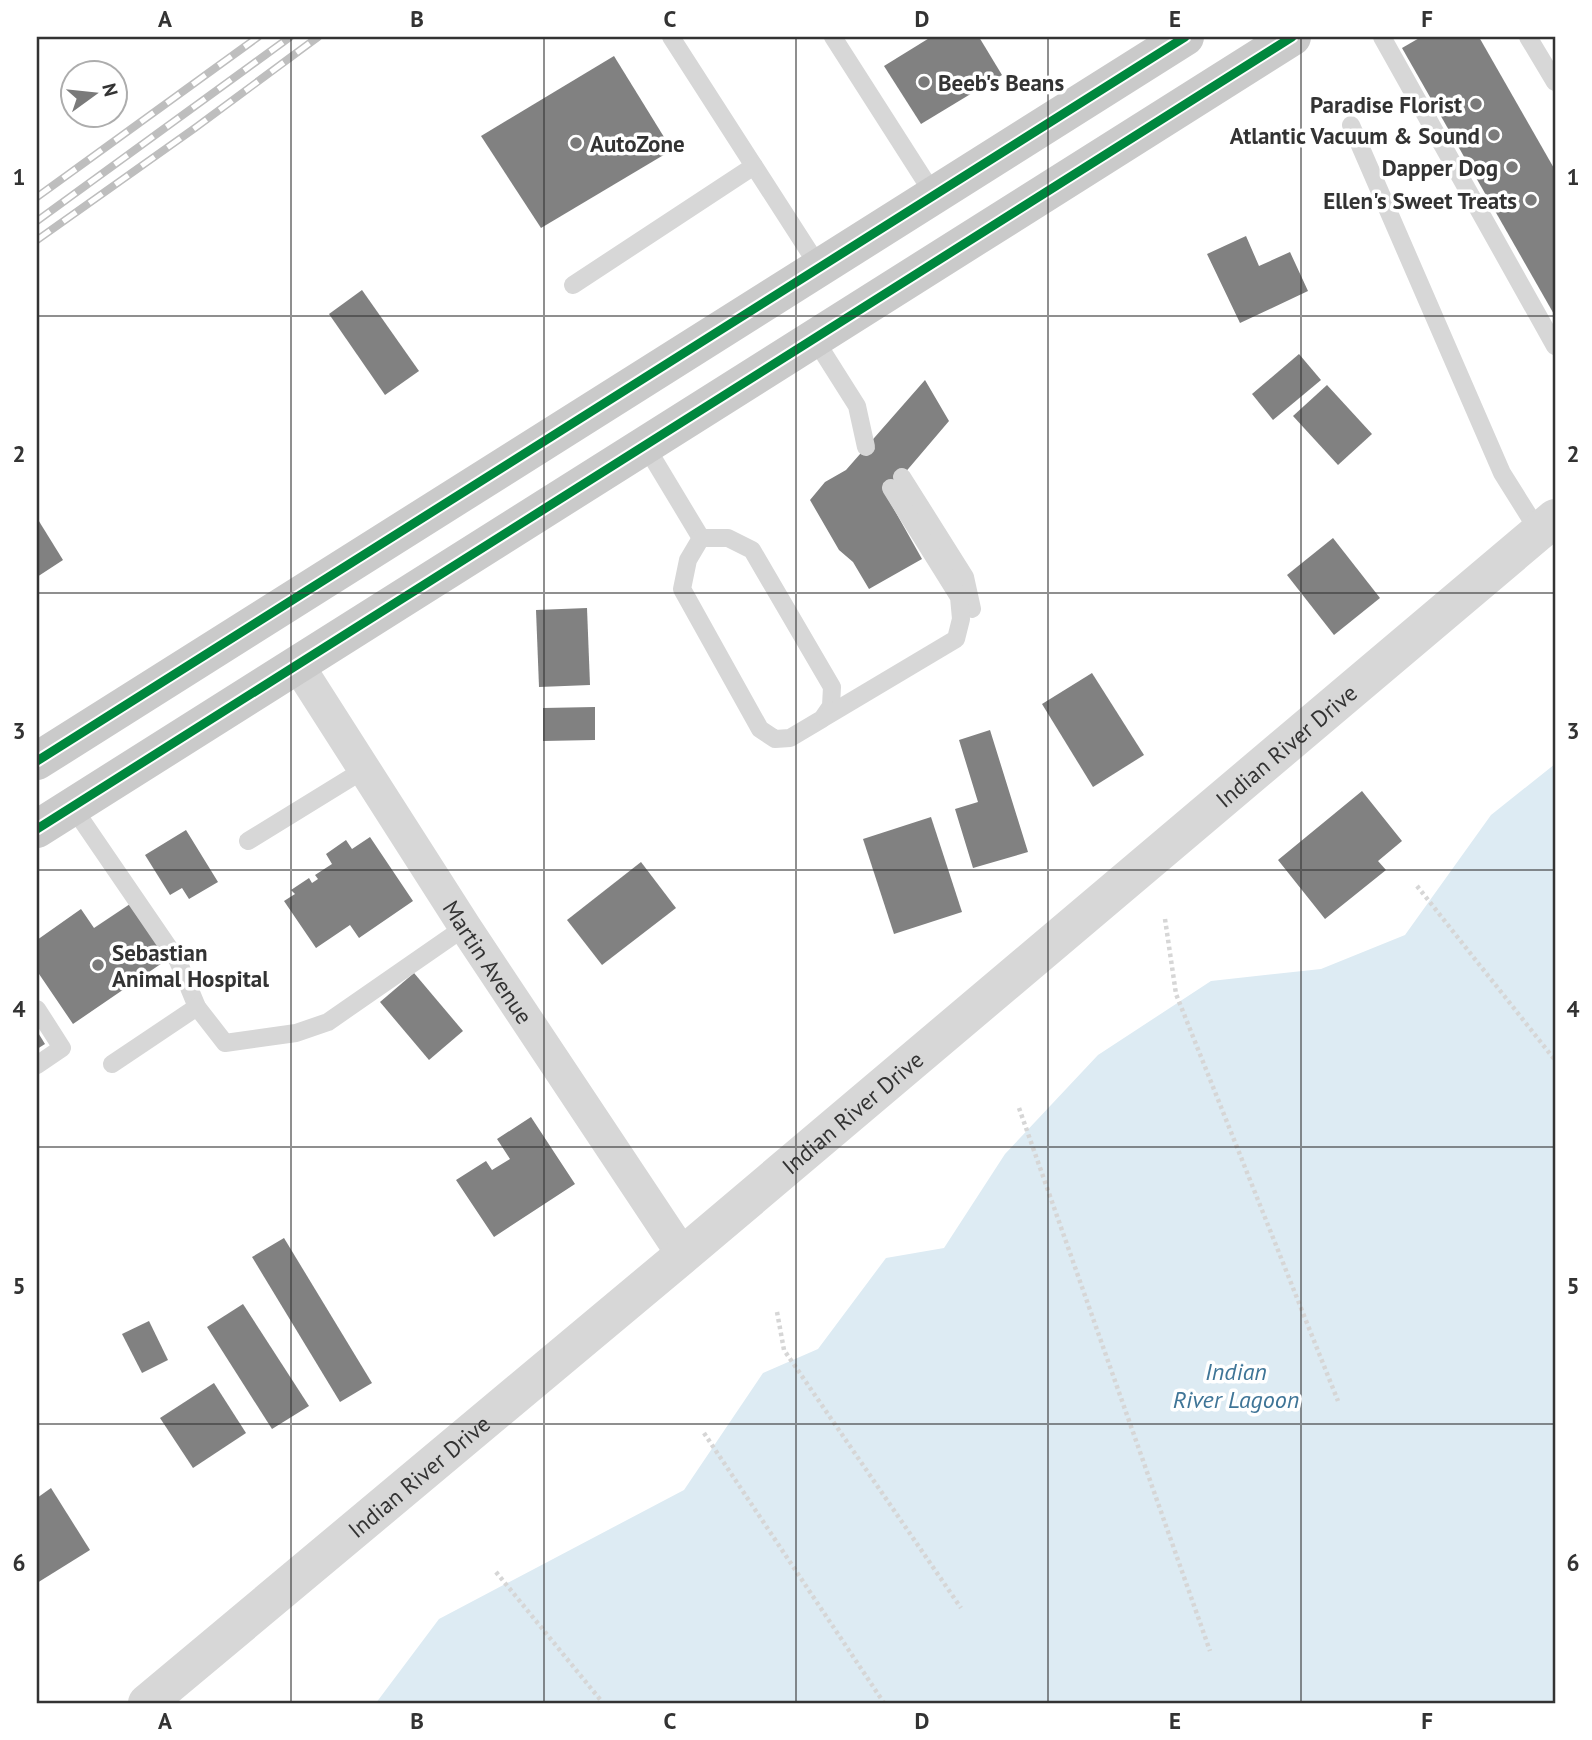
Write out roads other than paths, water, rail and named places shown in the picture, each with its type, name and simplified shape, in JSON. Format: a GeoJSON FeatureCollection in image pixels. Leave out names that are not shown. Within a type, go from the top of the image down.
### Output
{"type":"FeatureCollection","features":[{"type":"Feature","properties":{"kind":"main road"},"geometry":{"type":"LineString","coordinates":[[37,761],[1185,37]]}},
{"type":"Feature","properties":{"kind":"main road"},"geometry":{"type":"LineString","coordinates":[[37,829],[1292,37]]}},
{"type":"Feature","properties":{"kind":"main road"},"geometry":{"type":"LineString","coordinates":[[298,664],[299,648],[311,624],[354,561]]}},
{"type":"Feature","properties":{"kind":"street","name":"Indian River Drive"},"geometry":{"type":"LineString","coordinates":[[147,1703],[683,1255],[1547,525]]}},
{"type":"Feature","properties":{"kind":"street","name":"Martin Avenue"},"geometry":{"type":"LineString","coordinates":[[298,664],[465,927],[683,1255]]}},
{"type":"Feature","properties":{"kind":"lane"},"geometry":{"type":"LineString","coordinates":[[671,37],[820,267]]}},
{"type":"Feature","properties":{"kind":"lane"},"geometry":{"type":"LineString","coordinates":[[833,37],[934,195]]}},
{"type":"Feature","properties":{"kind":"lane"},"geometry":{"type":"LineString","coordinates":[[1382,37],[1555,346]]}},
{"type":"Feature","properties":{"kind":"lane"},"geometry":{"type":"LineString","coordinates":[[1528,37],[1555,82]]}},
{"type":"Feature","properties":{"kind":"lane"},"geometry":{"type":"LineString","coordinates":[[1351,125],[1502,472],[1547,525]]}},
{"type":"Feature","properties":{"kind":"lane"},"geometry":{"type":"LineString","coordinates":[[573,285],[754,166]]}},
{"type":"Feature","properties":{"kind":"lane"},"geometry":{"type":"LineString","coordinates":[[814,338],[857,406],[871,441]]}},
{"type":"Feature","properties":{"kind":"lane"},"geometry":{"type":"LineString","coordinates":[[645,445],[701,538]]}},
{"type":"Feature","properties":{"kind":"lane"},"geometry":{"type":"LineString","coordinates":[[701,538],[688,561],[682,589],[760,729],[775,739],[790,738],[956,639],[961,619],[959,597],[897,482]]}},
{"type":"Feature","properties":{"kind":"lane"},"geometry":{"type":"LineString","coordinates":[[701,538],[728,538],[752,550],[832,687],[831,706],[822,719]]}},
{"type":"Feature","properties":{"kind":"lane"},"geometry":{"type":"LineString","coordinates":[[248,841],[365,769]]}},
{"type":"Feature","properties":{"kind":"lane"},"geometry":{"type":"LineString","coordinates":[[72,806],[178,961],[197,1007],[225,1044],[296,1033],[328,1022],[465,927]]}},
{"type":"Feature","properties":{"kind":"lane"},"geometry":{"type":"LineString","coordinates":[[112,1064],[197,1007]]}},
{"type":"Feature","properties":{"kind":"lane"},"geometry":{"type":"LineString","coordinates":[[37,1009],[62,1048],[37,1065]]}},
{"type":"Feature","properties":{"kind":"water","name":"Indian River Lagoon"},"geometry":{"type":"Polygon","coordinates":[[[1555,764],[1555,1703],[376,1703],[439,1619],[684,1490],[763,1373],[818,1349],[886,1258],[944,1248],[1005,1154],[1098,1055],[1211,981],[1321,969],[1405,935],[1491,815],[1555,764]]]}},
{"type":"Feature","properties":{"kind":"railway"},"geometry":{"type":"LineString","coordinates":[[37,197],[258,37]]}},
{"type":"Feature","properties":{"kind":"railway"},"geometry":{"type":"LineString","coordinates":[[37,221],[290,37]]}},
{"type":"Feature","properties":{"kind":"railway"},"geometry":{"type":"LineString","coordinates":[[37,240],[318,37]]}},
{"type":"Feature","properties":{"kind":"place","name":"Beeb's Beans"},"geometry":{"type":"Point","coordinates":[924,82]}},
{"type":"Feature","properties":{"kind":"place","name":"Paradise Florist"},"geometry":{"type":"Point","coordinates":[1476,104]}},
{"type":"Feature","properties":{"kind":"place","name":"Atlantic Vacuum & Sound"},"geometry":{"type":"Point","coordinates":[1494,135]}},
{"type":"Feature","properties":{"kind":"place","name":"AutoZone"},"geometry":{"type":"Point","coordinates":[576,143]}},
{"type":"Feature","properties":{"kind":"place","name":"Dapper Dog"},"geometry":{"type":"Point","coordinates":[1512,167]}},
{"type":"Feature","properties":{"kind":"place","name":"Ellen's Sweet Treats"},"geometry":{"type":"Point","coordinates":[1531,200]}},
{"type":"Feature","properties":{"kind":"place","name":"Sebastian Animal Hospital"},"geometry":{"type":"Point","coordinates":[98,965]}}]}
